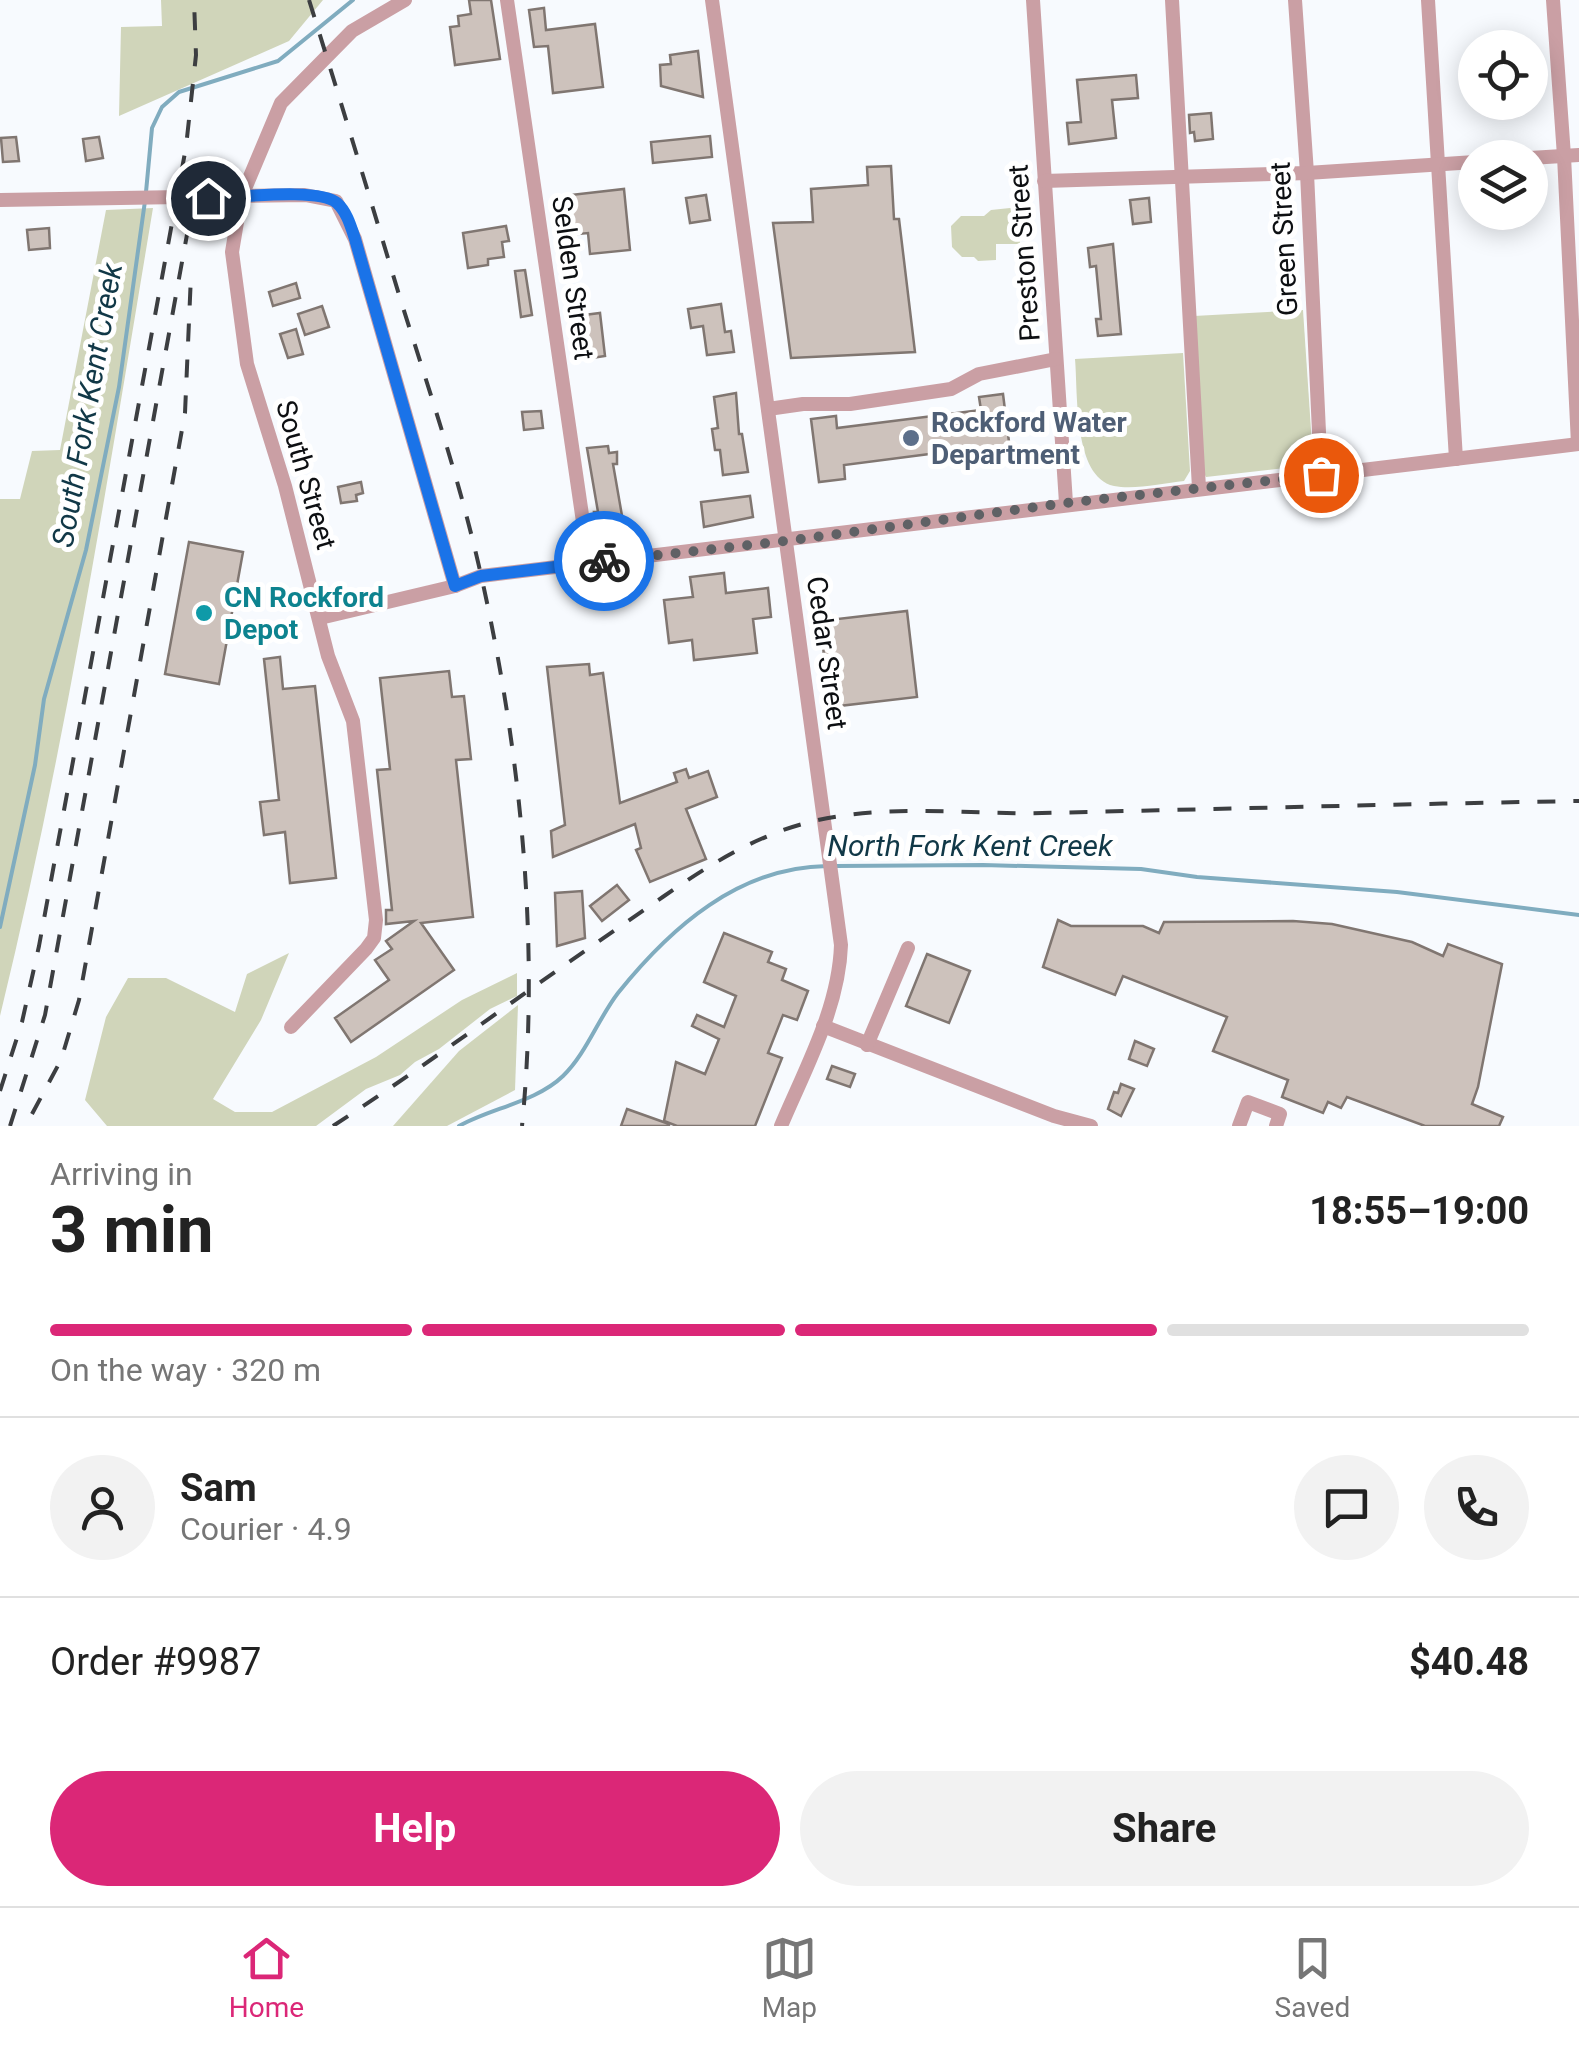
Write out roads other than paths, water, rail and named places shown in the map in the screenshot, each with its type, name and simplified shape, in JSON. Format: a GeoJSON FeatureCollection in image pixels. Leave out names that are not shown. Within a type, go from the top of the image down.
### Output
{"type":"FeatureCollection","features":[{"type":"Feature","properties":{"kind":"street","name":"South Street"},"geometry":{"type":"LineString","coordinates":[[291,1027],[366,949],[374,938],[376,920],[353,721],[328,656],[286,486],[247,364],[232,252],[241,198],[281,103],[352,31],[405,0]]}},
{"type":"Feature","properties":{"kind":"street","name":"Selden Street"},"geometry":{"type":"LineString","coordinates":[[507,0],[589,562]]}},
{"type":"Feature","properties":{"kind":"street","name":"Cedar Street"},"geometry":{"type":"LineString","coordinates":[[712,0],[828,847],[840,969],[823,1026],[781,1126]]}},
{"type":"Feature","properties":{"kind":"street","name":"Preston Street"},"geometry":{"type":"LineString","coordinates":[[1032,0],[1066,503]]}},
{"type":"Feature","properties":{"kind":"street"},"geometry":{"type":"LineString","coordinates":[[1172,0],[1200,488]]}},
{"type":"Feature","properties":{"kind":"street","name":"Green Street"},"geometry":{"type":"LineString","coordinates":[[1295,0],[1321,475]]}},
{"type":"Feature","properties":{"kind":"street"},"geometry":{"type":"LineString","coordinates":[[1428,0],[1456,459]]}},
{"type":"Feature","properties":{"kind":"street"},"geometry":{"type":"LineString","coordinates":[[320,618],[455,586],[481,576],[1578,444],[1572,155],[1553,0]]}},
{"type":"Feature","properties":{"kind":"street"},"geometry":{"type":"LineString","coordinates":[[1044,181],[1307,173],[1458,163]]}},
{"type":"Feature","properties":{"kind":"street"},"geometry":{"type":"LineString","coordinates":[[0,200],[318,195],[336,202],[355,239],[455,586]]}},
{"type":"Feature","properties":{"kind":"street"},"geometry":{"type":"LineString","coordinates":[[768,409],[850,404],[950,389],[979,374],[1056,359]]}},
{"type":"Feature","properties":{"kind":"street"},"geometry":{"type":"LineString","coordinates":[[867,1045],[908,948]]}},
{"type":"Feature","properties":{"kind":"street"},"geometry":{"type":"LineString","coordinates":[[823,1026],[1052,1121],[1091,1126]]}},
{"type":"Feature","properties":{"kind":"street"},"geometry":{"type":"LineString","coordinates":[[1239,1126],[1248,1102],[1280,1114],[1276,1126]]}},
{"type":"Feature","properties":{"kind":"waterway","name":"South Fork Kent Creek"},"geometry":{"type":"LineString","coordinates":[[146,192],[152,128],[162,107],[179,92],[278,61],[353,0]]}},
{"type":"Feature","properties":{"kind":"waterway","name":"South Fork Kent Creek"},"geometry":{"type":"LineString","coordinates":[[0,927],[35,765],[44,699],[86,550],[119,387],[145,201]]}},
{"type":"Feature","properties":{"kind":"waterway","name":"North Fork Kent Creek"},"geometry":{"type":"LineString","coordinates":[[459,1126],[540,1092],[563,1076],[618,993],[661,945],[709,905],[765,877],[827,866]]}},
{"type":"Feature","properties":{"kind":"waterway","name":"North Fork Kent Creek"},"geometry":{"type":"LineString","coordinates":[[836,866],[1141,869],[1397,892],[1579,915]]}},
{"type":"Feature","properties":{"kind":"railway"},"geometry":{"type":"LineString","coordinates":[[0,1091],[22,1022],[39,946],[186,147],[196,55],[194,0]]}},
{"type":"Feature","properties":{"kind":"railway"},"geometry":{"type":"LineString","coordinates":[[309,0],[454,470],[495,642],[516,780],[527,919],[529,988],[522,1126]]}},
{"type":"Feature","properties":{"kind":"railway"},"geometry":{"type":"LineString","coordinates":[[10,1126],[45,1015],[188,229]]}},
{"type":"Feature","properties":{"kind":"railway"},"geometry":{"type":"LineString","coordinates":[[32,1114],[61,1060],[79,1000],[185,413],[191,275]]}},
{"type":"Feature","properties":{"kind":"railway"},"geometry":{"type":"LineString","coordinates":[[333,1126],[693,876],[752,843],[806,823],[839,816],[906,811],[1042,813],[1579,801]]}},
{"type":"Feature","properties":{"kind":"place","name":"Rockford Water Department"},"geometry":{"type":"Point","coordinates":[911,438]}},
{"type":"Feature","properties":{"kind":"place","name":"CN Rockford Depot"},"geometry":{"type":"Point","coordinates":[204,613]}}]}
